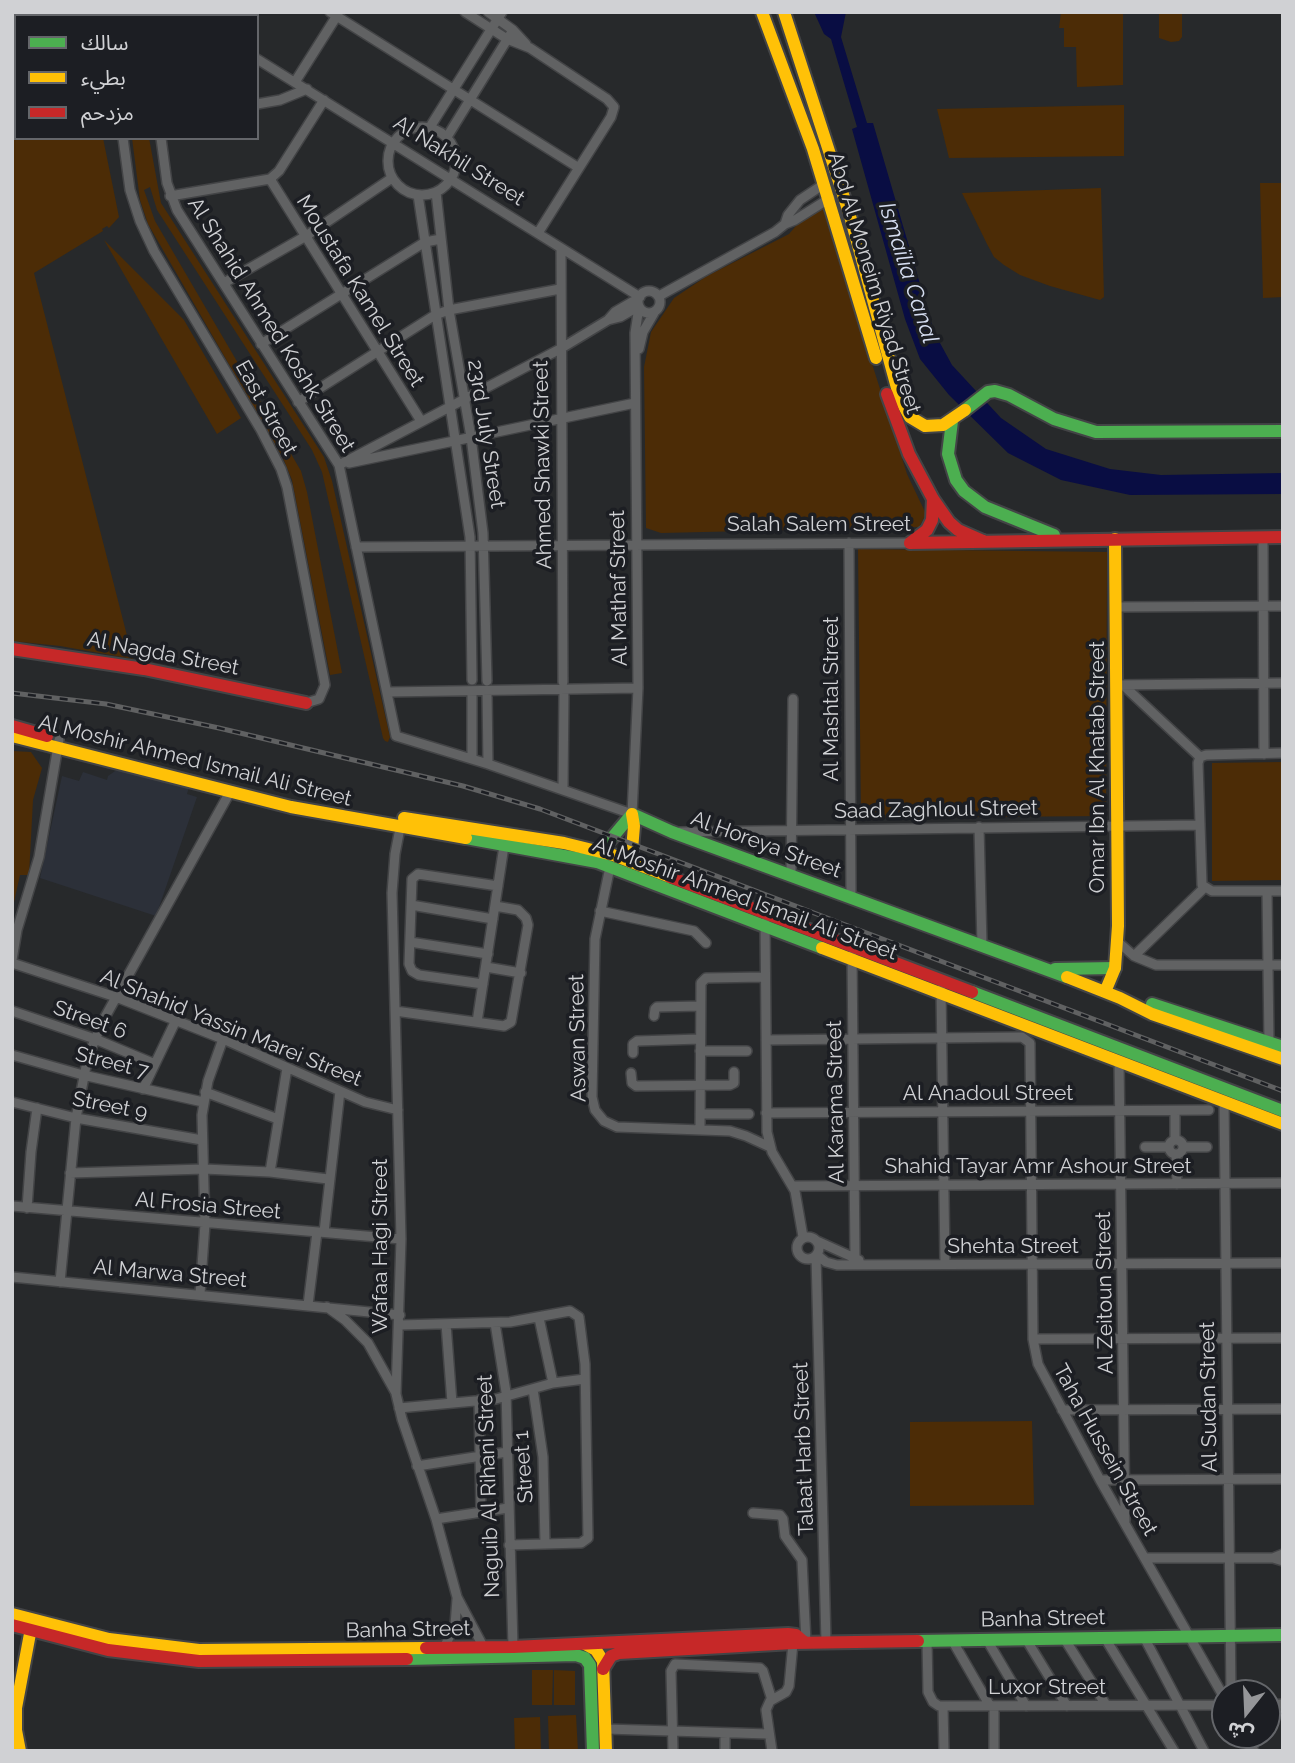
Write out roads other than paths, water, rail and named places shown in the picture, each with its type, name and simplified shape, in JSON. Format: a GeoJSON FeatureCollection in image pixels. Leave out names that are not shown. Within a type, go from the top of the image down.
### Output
{"type":"FeatureCollection","features":[{"type":"Feature","properties":{"kind":"main road","name":"Abd Al Moneim Riyad Street"},"geometry":{"type":"LineString","coordinates":[[762,12],[829,198],[890,404],[909,454],[933,499],[949,522],[958,530],[984,541]]}},
{"type":"Feature","properties":{"kind":"main road","name":"Abd Al Moneim Riyad Street"},"geometry":{"type":"LineString","coordinates":[[784,12],[838,178],[904,409],[925,426],[934,427],[953,420]]}},
{"type":"Feature","properties":{"kind":"main road"},"geometry":{"type":"LineString","coordinates":[[1069,539],[1002,515],[974,500],[964,491],[951,467],[948,454],[953,420],[988,391],[1002,392],[1054,419],[1096,432],[1283,431]]}},
{"type":"Feature","properties":{"kind":"main road"},"geometry":{"type":"LineString","coordinates":[[910,543],[927,530],[934,510],[933,499]]}},
{"type":"Feature","properties":{"kind":"main road","name":"Salah Salem Street"},"geometry":{"type":"LineString","coordinates":[[910,543],[1283,537]]}},
{"type":"Feature","properties":{"kind":"main road","name":"Omar Ibn Al Khatab Street"},"geometry":{"type":"LineString","coordinates":[[1105,992],[1115,968],[1117,941],[1120,685],[1115,539]]}},
{"type":"Feature","properties":{"kind":"main road","name":"Al Nagda Street"},"geometry":{"type":"LineString","coordinates":[[12,649],[145,668],[306,703]]}},
{"type":"Feature","properties":{"kind":"main road","name":"Al Moshir Ahmed Ismail Ali Street"},"geometry":{"type":"LineString","coordinates":[[12,726],[59,744],[99,755],[311,807]]}},
{"type":"Feature","properties":{"kind":"main road","name":"Al Moshir Ahmed Ismail Ali Street"},"geometry":{"type":"LineString","coordinates":[[12,736],[59,744]]}},
{"type":"Feature","properties":{"kind":"main road","name":"Al Moshir Ahmed Ismail Ali Street"},"geometry":{"type":"LineString","coordinates":[[185,777],[230,792],[401,823],[504,846],[574,857],[610,867],[765,919],[1283,1111]]}},
{"type":"Feature","properties":{"kind":"main road"},"geometry":{"type":"LineString","coordinates":[[601,851],[632,814]]}},
{"type":"Feature","properties":{"kind":"main road"},"geometry":{"type":"LineString","coordinates":[[631,862],[634,827],[632,814]]}},
{"type":"Feature","properties":{"kind":"main road","name":"Al Horeya Street"},"geometry":{"type":"LineString","coordinates":[[632,814],[673,832],[1046,969],[1120,998],[1152,1014],[1283,1059]]}},
{"type":"Feature","properties":{"kind":"main road","name":"Al Moshir Ahmed Ismail Ali Street"},"geometry":{"type":"LineString","coordinates":[[401,823],[564,843],[601,851],[765,919]]}},
{"type":"Feature","properties":{"kind":"main road"},"geometry":{"type":"LineString","coordinates":[[1046,969],[1115,968]]}},
{"type":"Feature","properties":{"kind":"main road","name":"Al Moshir Ahmed Ismail Ali Street"},"geometry":{"type":"LineString","coordinates":[[941,986],[1119,1061],[1283,1125]]}},
{"type":"Feature","properties":{"kind":"main road","name":"Al Horeya Street"},"geometry":{"type":"LineString","coordinates":[[1120,998],[1154,1005],[1283,1047]]}},
{"type":"Feature","properties":{"kind":"main road","name":"Banha Street"},"geometry":{"type":"LineString","coordinates":[[14,1623],[181,1649],[374,1655],[576,1655],[585,1658],[590,1665],[593,1751]]}},
{"type":"Feature","properties":{"kind":"main road"},"geometry":{"type":"LineString","coordinates":[[20,1751],[16,1708],[32,1625]]}},
{"type":"Feature","properties":{"kind":"main road","name":"Banha Street"},"geometry":{"type":"LineString","coordinates":[[374,1655],[444,1648],[487,1653],[513,1647],[788,1634],[796,1635],[801,1642]]}},
{"type":"Feature","properties":{"kind":"main road","name":"Banha Street"},"geometry":{"type":"LineString","coordinates":[[611,1656],[619,1653],[801,1642],[1283,1635]]}},
{"type":"Feature","properties":{"kind":"main road"},"geometry":{"type":"LineString","coordinates":[[603,1669],[611,1656],[604,1651],[607,1643]]}},
{"type":"Feature","properties":{"kind":"main road"},"geometry":{"type":"LineString","coordinates":[[584,1644],[599,1654],[603,1661],[606,1751]]}},
{"type":"Feature","properties":{"kind":"street"},"geometry":{"type":"LineString","coordinates":[[465,12],[492,29],[510,34],[607,99],[614,107],[611,117],[538,233]]}},
{"type":"Feature","properties":{"kind":"street"},"geometry":{"type":"LineString","coordinates":[[488,12],[500,15],[510,34]]}},
{"type":"Feature","properties":{"kind":"street"},"geometry":{"type":"LineString","coordinates":[[295,82],[335,14],[579,167]]}},
{"type":"Feature","properties":{"kind":"street"},"geometry":{"type":"LineString","coordinates":[[430,127],[500,15]]}},
{"type":"Feature","properties":{"kind":"street"},"geometry":{"type":"LineString","coordinates":[[447,137],[510,34]]}},
{"type":"Feature","properties":{"kind":"street","name":"Al Nakhil Street"},"geometry":{"type":"LineString","coordinates":[[259,60],[538,233],[639,302]]}},
{"type":"Feature","properties":{"kind":"street"},"geometry":{"type":"LineString","coordinates":[[259,104],[280,100],[307,89]]}},
{"type":"Feature","properties":{"kind":"street"},"geometry":{"type":"LineString","coordinates":[[170,196],[270,179],[279,171],[324,100]]}},
{"type":"Feature","properties":{"kind":"street"},"geometry":{"type":"LineString","coordinates":[[421,126],[430,127],[447,137],[456,153],[457,162],[452,179],[436,192],[418,195],[408,192],[393,178],[388,160],[393,143],[405,131],[421,126]]}},
{"type":"Feature","properties":{"kind":"street","name":"East Street"},"geometry":{"type":"LineString","coordinates":[[123,140],[130,190],[154,251],[261,430],[281,468],[287,486],[325,685],[320,699],[306,703]]}},
{"type":"Feature","properties":{"kind":"street","name":"Al Shahid Ahmed Koshk Street"},"geometry":{"type":"LineString","coordinates":[[160,140],[170,196],[339,465],[396,736]]}},
{"type":"Feature","properties":{"kind":"street"},"geometry":{"type":"LineString","coordinates":[[224,284],[306,236],[393,178]]}},
{"type":"Feature","properties":{"kind":"street"},"geometry":{"type":"LineString","coordinates":[[785,224],[793,208],[806,195],[838,178]]}},
{"type":"Feature","properties":{"kind":"street","name":"Moustafa Kamel Street"},"geometry":{"type":"LineString","coordinates":[[270,179],[421,421]]}},
{"type":"Feature","properties":{"kind":"street","name":"23rd July Street"},"geometry":{"type":"LineString","coordinates":[[436,192],[449,310],[471,437],[484,546],[488,764]]}},
{"type":"Feature","properties":{"kind":"street"},"geometry":{"type":"LineString","coordinates":[[659,296],[842,192]]}},
{"type":"Feature","properties":{"kind":"street","name":"23rd July Street"},"geometry":{"type":"LineString","coordinates":[[418,195],[471,546],[472,680]]}},
{"type":"Feature","properties":{"kind":"street"},"geometry":{"type":"LineString","coordinates":[[261,344],[425,242],[441,239]]}},
{"type":"Feature","properties":{"kind":"street","name":"Ahmed Shawki Street"},"geometry":{"type":"LineString","coordinates":[[561,248],[564,789]]}},
{"type":"Feature","properties":{"kind":"street"},"geometry":{"type":"LineString","coordinates":[[298,402],[435,315],[560,289]]}},
{"type":"Feature","properties":{"kind":"street"},"geometry":{"type":"LineString","coordinates":[[339,465],[560,349],[608,320],[615,312],[639,302],[649,291],[659,296]]}},
{"type":"Feature","properties":{"kind":"street"},"geometry":{"type":"LineString","coordinates":[[639,302],[645,313],[654,313],[660,306],[659,296]]}},
{"type":"Feature","properties":{"kind":"street","name":"Al Mathaf Street"},"geometry":{"type":"LineString","coordinates":[[632,814],[638,688],[635,332],[639,302]]}},
{"type":"Feature","properties":{"kind":"street","name":"Al Mathaf Street"},"geometry":{"type":"LineString","coordinates":[[636,361],[643,332],[654,313]]}},
{"type":"Feature","properties":{"kind":"street"},"geometry":{"type":"LineString","coordinates":[[339,465],[635,403]]}},
{"type":"Feature","properties":{"kind":"street"},"geometry":{"type":"LineString","coordinates":[[1263,537],[1264,754]]}},
{"type":"Feature","properties":{"kind":"street","name":"Al Mashtal Street"},"geometry":{"type":"LineString","coordinates":[[849,543],[851,896]]}},
{"type":"Feature","properties":{"kind":"street","name":"Salah Salem Street"},"geometry":{"type":"LineString","coordinates":[[356,547],[910,543]]}},
{"type":"Feature","properties":{"kind":"street"},"geometry":{"type":"LineString","coordinates":[[1116,607],[1283,606]]}},
{"type":"Feature","properties":{"kind":"street"},"geometry":{"type":"LineString","coordinates":[[473,618],[486,618]]}},
{"type":"Feature","properties":{"kind":"street"},"geometry":{"type":"LineString","coordinates":[[1120,685],[1283,683]]}},
{"type":"Feature","properties":{"kind":"street"},"geometry":{"type":"LineString","coordinates":[[1120,685],[1200,757]]}},
{"type":"Feature","properties":{"kind":"street"},"geometry":{"type":"LineString","coordinates":[[388,692],[472,691],[487,686],[638,688]]}},
{"type":"Feature","properties":{"kind":"street"},"geometry":{"type":"LineString","coordinates":[[472,691],[472,759]]}},
{"type":"Feature","properties":{"kind":"street"},"geometry":{"type":"LineString","coordinates":[[791,874],[793,699]]}},
{"type":"Feature","properties":{"kind":"street","name":"Al Horeya Street"},"geometry":{"type":"LineString","coordinates":[[396,736],[564,789],[632,814]]}},
{"type":"Feature","properties":{"kind":"street"},"geometry":{"type":"LineString","coordinates":[[12,962],[17,930],[39,857],[59,744]]}},
{"type":"Feature","properties":{"kind":"street"},"geometry":{"type":"LineString","coordinates":[[1200,757],[1283,753]]}},
{"type":"Feature","properties":{"kind":"street"},"geometry":{"type":"LineString","coordinates":[[1200,757],[1201,882],[1204,888],[1212,891],[1283,891]]}},
{"type":"Feature","properties":{"kind":"street"},"geometry":{"type":"LineString","coordinates":[[60,1282],[76,1118],[83,1075],[95,1039],[230,792]]}},
{"type":"Feature","properties":{"kind":"street","name":"Wafaa Hagi Street"},"geometry":{"type":"LineString","coordinates":[[401,823],[392,880],[401,1239],[396,1394],[398,1408],[436,1519],[457,1597],[487,1653]]}},
{"type":"Feature","properties":{"kind":"street","name":"Saad Zaghloul Street"},"geometry":{"type":"LineString","coordinates":[[673,832],[1200,825]]}},
{"type":"Feature","properties":{"kind":"street"},"geometry":{"type":"LineString","coordinates":[[979,827],[982,945]]}},
{"type":"Feature","properties":{"kind":"street"},"geometry":{"type":"LineString","coordinates":[[477,1022],[504,846]]}},
{"type":"Feature","properties":{"kind":"street","name":"Aswan Street"},"geometry":{"type":"LineString","coordinates":[[610,867],[595,947],[592,1097],[595,1110],[604,1121],[617,1127],[738,1133],[770,1147]]}},
{"type":"Feature","properties":{"kind":"street"},"geometry":{"type":"LineString","coordinates":[[483,985],[416,974],[410,966],[412,879],[416,874],[498,886]]}},
{"type":"Feature","properties":{"kind":"street"},"geometry":{"type":"LineString","coordinates":[[1134,956],[1204,888]]}},
{"type":"Feature","properties":{"kind":"street"},"geometry":{"type":"LineString","coordinates":[[1267,891],[1269,1043]]}},
{"type":"Feature","properties":{"kind":"street"},"geometry":{"type":"LineString","coordinates":[[411,905],[493,919]]}},
{"type":"Feature","properties":{"kind":"street"},"geometry":{"type":"LineString","coordinates":[[395,1011],[504,1026],[511,1022],[528,929],[526,918],[518,910],[495,906]]}},
{"type":"Feature","properties":{"kind":"street"},"geometry":{"type":"LineString","coordinates":[[600,911],[694,931],[706,943]]}},
{"type":"Feature","properties":{"kind":"street"},"geometry":{"type":"LineString","coordinates":[[765,919],[766,1132],[770,1147],[793,1186],[803,1237]]}},
{"type":"Feature","properties":{"kind":"street"},"geometry":{"type":"LineString","coordinates":[[1117,941],[1134,956],[1164,967],[1283,965]]}},
{"type":"Feature","properties":{"kind":"street"},"geometry":{"type":"LineString","coordinates":[[410,942],[488,954]]}},
{"type":"Feature","properties":{"kind":"street","name":"Al Karama Street"},"geometry":{"type":"LineString","coordinates":[[852,952],[855,1258]]}},
{"type":"Feature","properties":{"kind":"street","name":"Al Shahid Yassin Marei Street"},"geometry":{"type":"LineString","coordinates":[[12,962],[176,1020],[375,1106],[398,1110]]}},
{"type":"Feature","properties":{"kind":"street"},"geometry":{"type":"LineString","coordinates":[[486,967],[521,973]]}},
{"type":"Feature","properties":{"kind":"street"},"geometry":{"type":"LineString","coordinates":[[700,1130],[701,983],[704,979],[765,976]]}},
{"type":"Feature","properties":{"kind":"street"},"geometry":{"type":"LineString","coordinates":[[941,986],[945,1264]]}},
{"type":"Feature","properties":{"kind":"street"},"geometry":{"type":"LineString","coordinates":[[654,1016],[654,1009],[657,1007],[700,1006]]}},
{"type":"Feature","properties":{"kind":"street","name":"Street 6"},"geometry":{"type":"LineString","coordinates":[[12,1011],[95,1039],[155,1064]]}},
{"type":"Feature","properties":{"kind":"street"},"geometry":{"type":"LineString","coordinates":[[144,1089],[176,1020]]}},
{"type":"Feature","properties":{"kind":"street","name":"Taha Hussein Street"},"geometry":{"type":"LineString","coordinates":[[941,1038],[1018,1037],[1025,1039],[1031,1046],[1033,1339],[1041,1372],[1214,1679]]}},
{"type":"Feature","properties":{"kind":"street"},"geometry":{"type":"LineString","coordinates":[[766,1040],[941,1038]]}},
{"type":"Feature","properties":{"kind":"street"},"geometry":{"type":"LineString","coordinates":[[200,1294],[205,1224],[202,1140],[204,1097],[223,1039]]}},
{"type":"Feature","properties":{"kind":"street"},"geometry":{"type":"LineString","coordinates":[[633,1053],[633,1044],[637,1041],[700,1040]]}},
{"type":"Feature","properties":{"kind":"street"},"geometry":{"type":"LineString","coordinates":[[700,1051],[747,1051]]}},
{"type":"Feature","properties":{"kind":"street","name":"Street 7"},"geometry":{"type":"LineString","coordinates":[[12,1055],[144,1089],[204,1097],[278,1119]]}},
{"type":"Feature","properties":{"kind":"street","name":"Al Zeitoun Street"},"geometry":{"type":"LineString","coordinates":[[1119,1061],[1125,1525]]}},
{"type":"Feature","properties":{"kind":"street"},"geometry":{"type":"LineString","coordinates":[[270,1172],[287,1068]]}},
{"type":"Feature","properties":{"kind":"street"},"geometry":{"type":"LineString","coordinates":[[631,1073],[632,1083],[636,1086],[732,1085],[735,1081],[734,1072]]}},
{"type":"Feature","properties":{"kind":"street"},"geometry":{"type":"LineString","coordinates":[[308,1305],[340,1091]]}},
{"type":"Feature","properties":{"kind":"street","name":"Al Sudan Street"},"geometry":{"type":"LineString","coordinates":[[1224,1101],[1231,1679]]}},
{"type":"Feature","properties":{"kind":"street","name":"Street 9"},"geometry":{"type":"LineString","coordinates":[[12,1102],[76,1118],[202,1140]]}},
{"type":"Feature","properties":{"kind":"street"},"geometry":{"type":"LineString","coordinates":[[27,1208],[37,1108]]}},
{"type":"Feature","properties":{"kind":"street","name":"Al Anadoul Street"},"geometry":{"type":"LineString","coordinates":[[766,1113],[1209,1110]]}},
{"type":"Feature","properties":{"kind":"street"},"geometry":{"type":"LineString","coordinates":[[1175,1111],[1177,1184]]}},
{"type":"Feature","properties":{"kind":"street"},"geometry":{"type":"LineString","coordinates":[[700,1114],[749,1114]]}},
{"type":"Feature","properties":{"kind":"street"},"geometry":{"type":"LineString","coordinates":[[1145,1147],[1208,1147]]}},
{"type":"Feature","properties":{"kind":"street"},"geometry":{"type":"LineString","coordinates":[[70,1173],[204,1169],[270,1172],[328,1179]]}},
{"type":"Feature","properties":{"kind":"street","name":"Shahid Tayar Amr Ashour Street"},"geometry":{"type":"LineString","coordinates":[[793,1186],[1283,1183]]}},
{"type":"Feature","properties":{"kind":"street","name":"Al Frosia Street"},"geometry":{"type":"LineString","coordinates":[[12,1206],[401,1239]]}},
{"type":"Feature","properties":{"kind":"street"},"geometry":{"type":"LineString","coordinates":[[803,1237],[812,1237],[817,1241],[819,1248],[816,1255],[806,1259],[797,1253],[798,1242],[803,1237]]}},
{"type":"Feature","properties":{"kind":"street","name":"Shehta Street"},"geometry":{"type":"LineString","coordinates":[[817,1241],[870,1265]]}},
{"type":"Feature","properties":{"kind":"street","name":"Shehta Street"},"geometry":{"type":"LineString","coordinates":[[816,1255],[833,1265],[1283,1263]]}},
{"type":"Feature","properties":{"kind":"street","name":"Talaat Harb Street"},"geometry":{"type":"LineString","coordinates":[[816,1255],[827,1642]]}},
{"type":"Feature","properties":{"kind":"street","name":"Al Marwa Street"},"geometry":{"type":"LineString","coordinates":[[12,1277],[326,1306],[400,1320],[446,1324],[495,1323],[572,1311],[579,1317],[585,1379]]}},
{"type":"Feature","properties":{"kind":"street"},"geometry":{"type":"LineString","coordinates":[[326,1306],[368,1343],[396,1394]]}},
{"type":"Feature","properties":{"kind":"street"},"geometry":{"type":"LineString","coordinates":[[539,1318],[552,1383]]}},
{"type":"Feature","properties":{"kind":"street","name":"Naguib Al Rihani Street"},"geometry":{"type":"LineString","coordinates":[[495,1323],[506,1396],[513,1647]]}},
{"type":"Feature","properties":{"kind":"street"},"geometry":{"type":"LineString","coordinates":[[446,1324],[452,1403]]}},
{"type":"Feature","properties":{"kind":"street"},"geometry":{"type":"LineString","coordinates":[[1033,1339],[1283,1338]]}},
{"type":"Feature","properties":{"kind":"street"},"geometry":{"type":"LineString","coordinates":[[398,1408],[506,1396],[552,1383],[585,1379],[587,1538],[581,1543],[509,1545]]}},
{"type":"Feature","properties":{"kind":"street","name":"Street 1"},"geometry":{"type":"LineString","coordinates":[[533,1389],[543,1457],[545,1544]]}},
{"type":"Feature","properties":{"kind":"street"},"geometry":{"type":"LineString","coordinates":[[480,1400],[481,1511]]}},
{"type":"Feature","properties":{"kind":"street"},"geometry":{"type":"LineString","coordinates":[[1062,1410],[1283,1409]]}},
{"type":"Feature","properties":{"kind":"street"},"geometry":{"type":"LineString","coordinates":[[417,1466],[507,1452]]}},
{"type":"Feature","properties":{"kind":"street"},"geometry":{"type":"LineString","coordinates":[[1100,1480],[1283,1479]]}},
{"type":"Feature","properties":{"kind":"street"},"geometry":{"type":"LineString","coordinates":[[436,1519],[508,1508]]}},
{"type":"Feature","properties":{"kind":"street"},"geometry":{"type":"LineString","coordinates":[[753,1513],[780,1515],[785,1536],[801,1556],[801,1642],[786,1692],[772,1700],[766,1710],[772,1751]]}},
{"type":"Feature","properties":{"kind":"street"},"geometry":{"type":"LineString","coordinates":[[1145,1558],[1278,1559],[1283,1554]]}},
{"type":"Feature","properties":{"kind":"street"},"geometry":{"type":"LineString","coordinates":[[444,1648],[455,1625],[457,1597]]}},
{"type":"Feature","properties":{"kind":"street"},"geometry":{"type":"LineString","coordinates":[[1144,1637],[1204,1751]]}},
{"type":"Feature","properties":{"kind":"street"},"geometry":{"type":"LineString","coordinates":[[1064,1638],[1106,1705]]}},
{"type":"Feature","properties":{"kind":"street"},"geometry":{"type":"LineString","coordinates":[[1105,1638],[1174,1751]]}},
{"type":"Feature","properties":{"kind":"street"},"geometry":{"type":"LineString","coordinates":[[1026,1639],[1067,1706]]}},
{"type":"Feature","properties":{"kind":"street"},"geometry":{"type":"LineString","coordinates":[[927,1640],[929,1696],[933,1702],[943,1706],[944,1751]]}},
{"type":"Feature","properties":{"kind":"street"},"geometry":{"type":"LineString","coordinates":[[952,1640],[992,1706],[995,1751]]}},
{"type":"Feature","properties":{"kind":"street"},"geometry":{"type":"LineString","coordinates":[[987,1640],[1026,1706]]}},
{"type":"Feature","properties":{"kind":"street"},"geometry":{"type":"LineString","coordinates":[[673,1751],[671,1671],[675,1664],[760,1668],[772,1700]]}},
{"type":"Feature","properties":{"kind":"street","name":"Luxor Street"},"geometry":{"type":"LineString","coordinates":[[943,1706],[1211,1705]]}},
{"type":"Feature","properties":{"kind":"street"},"geometry":{"type":"LineString","coordinates":[[606,1729],[769,1734]]}},
{"type":"Feature","properties":{"kind":"street"},"geometry":{"type":"LineString","coordinates":[[725,1733],[725,1751]]}},
{"type":"Feature","properties":{"kind":"water","name":"Ismaïlia Canal"},"geometry":{"type":"Polygon","coordinates":[[[814,12],[846,12],[841,37],[867,123],[873,123],[934,332],[952,365],[1001,418],[1046,449],[1110,469],[1161,475],[1283,473],[1283,494],[1130,495],[1061,480],[1008,453],[949,395],[920,359],[905,319],[852,129],[857,127],[831,39],[824,34],[814,12]]]}},
{"type":"Feature","properties":{"kind":"railway"},"geometry":{"type":"LineString","coordinates":[[12,693],[106,704],[219,728],[463,786],[540,809],[1283,1091]]}}]}
